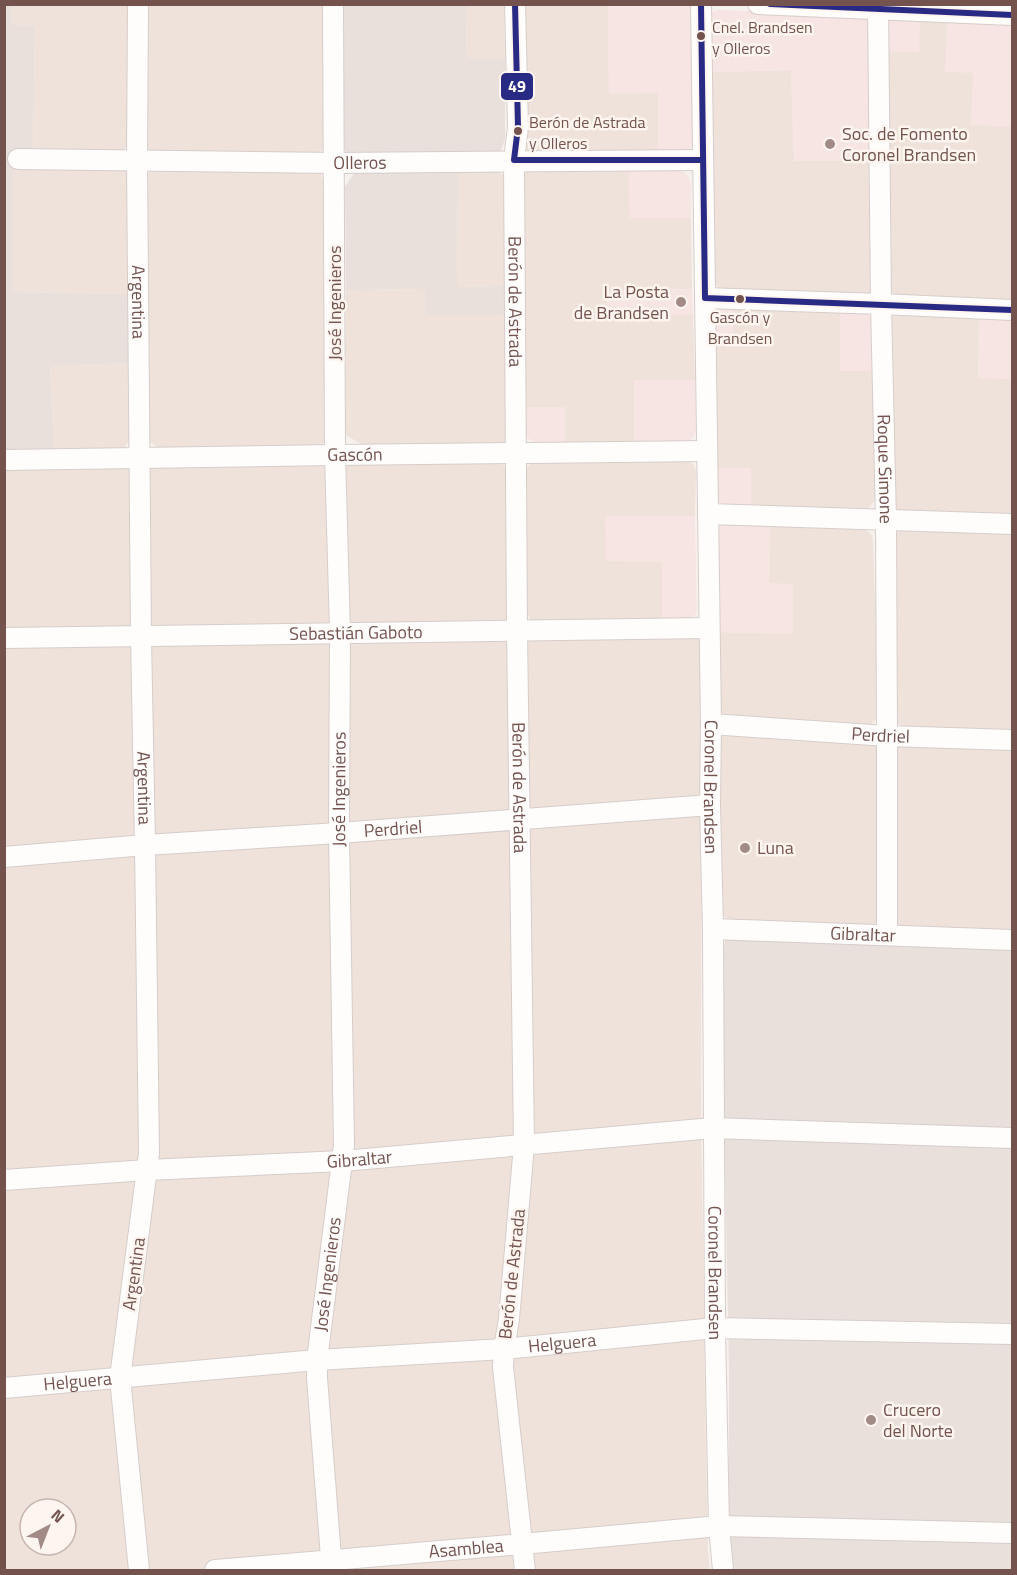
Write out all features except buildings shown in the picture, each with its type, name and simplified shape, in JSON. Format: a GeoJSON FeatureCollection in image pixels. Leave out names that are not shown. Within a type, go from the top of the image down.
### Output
{"type":"FeatureCollection","features":[{"type":"Feature","properties":{"kind":"street","name":"Argentina"},"geometry":{"type":"LineString","coordinates":[[138,4],[141,637],[148,1153],[120,1378],[139,1570]]}},
{"type":"Feature","properties":{"kind":"street","name":"José Ingenieros"},"geometry":{"type":"LineString","coordinates":[[331,1565],[317,1360],[344,1145],[339,833],[340,632],[335,454],[333,4]]}},
{"type":"Feature","properties":{"kind":"street","name":"Berón de Astrada"},"geometry":{"type":"LineString","coordinates":[[515,4],[518,127],[514,160],[517,631],[524,1145],[504,1367],[525,1570]]}},
{"type":"Feature","properties":{"kind":"street","name":"Coronel Brandsen"},"geometry":{"type":"LineString","coordinates":[[701,4],[711,724],[715,1328],[719,1526],[723,1570]]}},
{"type":"Feature","properties":{"kind":"street"},"geometry":{"type":"LineString","coordinates":[[758,4],[878,7],[1012,15]]}},
{"type":"Feature","properties":{"kind":"street","name":"Roque Simone"},"geometry":{"type":"LineString","coordinates":[[878,7],[886,521],[886,935]]}},
{"type":"Feature","properties":{"kind":"street","name":"Olleros"},"geometry":{"type":"LineString","coordinates":[[18,159],[334,163],[703,160]]}},
{"type":"Feature","properties":{"kind":"street"},"geometry":{"type":"LineString","coordinates":[[705,298],[1012,310]]}},
{"type":"Feature","properties":{"kind":"street","name":"Gascón"},"geometry":{"type":"LineString","coordinates":[[4,460],[706,451]]}},
{"type":"Feature","properties":{"kind":"street"},"geometry":{"type":"LineString","coordinates":[[708,514],[1012,524]]}},
{"type":"Feature","properties":{"kind":"street","name":"Sebastián Gaboto"},"geometry":{"type":"LineString","coordinates":[[4,638],[708,628]]}},
{"type":"Feature","properties":{"kind":"street","name":"Perdriel"},"geometry":{"type":"LineString","coordinates":[[711,724],[887,736],[1012,740]]}},
{"type":"Feature","properties":{"kind":"street","name":"Perdriel"},"geometry":{"type":"LineString","coordinates":[[4,857],[710,805]]}},
{"type":"Feature","properties":{"kind":"street","name":"Gibraltar"},"geometry":{"type":"LineString","coordinates":[[713,929],[1012,940]]}},
{"type":"Feature","properties":{"kind":"street","name":"Gibraltar"},"geometry":{"type":"LineString","coordinates":[[4,1180],[147,1170],[343,1161],[713,1128],[1012,1138]]}},
{"type":"Feature","properties":{"kind":"street","name":"Helguera"},"geometry":{"type":"LineString","coordinates":[[4,1388],[317,1360],[504,1349],[715,1328],[1012,1334]]}},
{"type":"Feature","properties":{"kind":"street","name":"Asamblea"},"geometry":{"type":"LineString","coordinates":[[215,1570],[331,1565],[719,1526],[1012,1533]]}},
{"type":"Feature","properties":{"kind":"shaded area"},"geometry":{"type":"Polygon","coordinates":[[[4,5],[11,5],[12,25],[35,26],[33,150],[12,151],[12,292],[128,294],[129,363],[50,366],[54,450],[5,452],[4,5]]]}},
{"type":"Feature","properties":{"kind":"shaded area"},"geometry":{"type":"Polygon","coordinates":[[[11,5],[130,5],[128,146],[114,151],[33,150],[35,26],[12,25],[11,5]]]}},
{"type":"Feature","properties":{"kind":"shaded area"},"geometry":{"type":"Polygon","coordinates":[[[142,5],[324,5],[325,145],[318,155],[153,153],[145,147],[142,5]]]}},
{"type":"Feature","properties":{"kind":"shaded area"},"geometry":{"type":"Polygon","coordinates":[[[339,5],[467,5],[466,59],[505,59],[505,139],[501,150],[491,155],[359,159],[346,152],[339,138],[339,5]]]}},
{"type":"Feature","properties":{"kind":"shaded area"},"geometry":{"type":"Polygon","coordinates":[[[467,5],[504,5],[505,59],[466,59],[467,5]]]}},
{"type":"Feature","properties":{"kind":"shaded area"},"geometry":{"type":"Polygon","coordinates":[[[520,5],[608,5],[609,93],[658,93],[658,151],[529,153],[523,147],[520,5]]]}},
{"type":"Feature","properties":{"kind":"shaded area"},"geometry":{"type":"Polygon","coordinates":[[[608,5],[693,5],[696,143],[689,149],[658,151],[658,93],[609,94],[608,5]]]}},
{"type":"Feature","properties":{"kind":"shaded area"},"geometry":{"type":"Polygon","coordinates":[[[720,10],[866,18],[870,22],[872,160],[794,161],[791,70],[709,72],[710,15],[720,10]]]}},
{"type":"Feature","properties":{"kind":"shaded area"},"geometry":{"type":"Polygon","coordinates":[[[890,19],[1012,23],[1012,303],[902,297],[890,289],[884,26],[890,19]]]}},
{"type":"Feature","properties":{"kind":"shaded area"},"geometry":{"type":"Polygon","coordinates":[[[890,19],[920,19],[919,52],[883,51],[884,26],[890,19]]]}},
{"type":"Feature","properties":{"kind":"shaded area"},"geometry":{"type":"Polygon","coordinates":[[[947,20],[1012,23],[1012,127],[971,125],[973,73],[945,72],[947,20]]]}},
{"type":"Feature","properties":{"kind":"shaded area"},"geometry":{"type":"Polygon","coordinates":[[[791,70],[794,161],[872,160],[873,291],[868,295],[719,289],[712,279],[709,72],[791,70]]]}},
{"type":"Feature","properties":{"kind":"shaded area"},"geometry":{"type":"Polygon","coordinates":[[[12,167],[121,168],[127,172],[130,178],[128,294],[12,292],[12,167]]]}},
{"type":"Feature","properties":{"kind":"shaded area"},"geometry":{"type":"Polygon","coordinates":[[[313,169],[321,174],[324,183],[326,441],[313,449],[162,451],[148,440],[145,179],[151,170],[313,169]]]}},
{"type":"Feature","properties":{"kind":"shaded area"},"geometry":{"type":"Polygon","coordinates":[[[629,169],[630,218],[691,218],[692,289],[608,291],[608,316],[693,314],[695,380],[634,380],[634,443],[565,444],[524,407],[522,178],[528,171],[629,169]]]}},
{"type":"Feature","properties":{"kind":"shaded area"},"geometry":{"type":"Polygon","coordinates":[[[629,169],[683,172],[691,183],[691,218],[630,218],[629,169]]]}},
{"type":"Feature","properties":{"kind":"shaded area"},"geometry":{"type":"Polygon","coordinates":[[[458,170],[495,170],[506,178],[509,286],[457,287],[458,170]]]}},
{"type":"Feature","properties":{"kind":"shaded area"},"geometry":{"type":"Polygon","coordinates":[[[458,170],[457,287],[509,286],[509,315],[426,315],[425,289],[346,290],[345,187],[352,176],[356,173],[458,170]]]}},
{"type":"Feature","properties":{"kind":"shaded area"},"geometry":{"type":"Polygon","coordinates":[[[426,289],[426,314],[509,315],[510,441],[504,444],[361,444],[347,436],[345,430],[346,290],[426,289]]]}},
{"type":"Feature","properties":{"kind":"shaded area"},"geometry":{"type":"Polygon","coordinates":[[[692,289],[693,314],[607,316],[607,291],[692,289]]]}},
{"type":"Feature","properties":{"kind":"shaded area"},"geometry":{"type":"Polygon","coordinates":[[[716,307],[733,308],[733,334],[710,333],[712,310],[716,307]]]}},
{"type":"Feature","properties":{"kind":"shaded area"},"geometry":{"type":"Polygon","coordinates":[[[733,308],[840,309],[873,371],[875,495],[867,511],[751,506],[715,468],[710,333],[733,308]]]}},
{"type":"Feature","properties":{"kind":"shaded area"},"geometry":{"type":"Polygon","coordinates":[[[840,309],[866,312],[873,319],[873,371],[840,371],[840,309]]]}},
{"type":"Feature","properties":{"kind":"shaded area"},"geometry":{"type":"Polygon","coordinates":[[[898,313],[980,317],[978,377],[1012,379],[1012,518],[897,511],[893,507],[889,321],[898,313]]]}},
{"type":"Feature","properties":{"kind":"shaded area"},"geometry":{"type":"Polygon","coordinates":[[[980,317],[1012,318],[1012,379],[978,378],[980,317]]]}},
{"type":"Feature","properties":{"kind":"shaded area"},"geometry":{"type":"Polygon","coordinates":[[[129,363],[130,438],[125,447],[121,449],[54,450],[50,366],[129,363]]]}},
{"type":"Feature","properties":{"kind":"shaded area"},"geometry":{"type":"Polygon","coordinates":[[[634,380],[695,380],[696,429],[695,435],[687,443],[634,443],[634,380]]]}},
{"type":"Feature","properties":{"kind":"shaded area"},"geometry":{"type":"Polygon","coordinates":[[[524,407],[565,407],[565,444],[540,444],[527,438],[524,434],[524,407]]]}},
{"type":"Feature","properties":{"kind":"shaded area"},"geometry":{"type":"Polygon","coordinates":[[[687,460],[694,465],[696,472],[695,516],[605,516],[662,562],[662,622],[532,621],[527,610],[526,468],[534,461],[687,460]]]}},
{"type":"Feature","properties":{"kind":"shaded area"},"geometry":{"type":"Polygon","coordinates":[[[500,461],[509,471],[512,638],[695,636],[702,645],[701,1105],[710,1570],[5,1570],[4,468],[500,461]]]}},
{"type":"Feature","properties":{"kind":"shaded area"},"geometry":{"type":"Polygon","coordinates":[[[715,468],[751,468],[751,506],[723,504],[716,500],[715,468]]]}},
{"type":"Feature","properties":{"kind":"shaded area"},"geometry":{"type":"Polygon","coordinates":[[[605,516],[695,516],[697,610],[692,618],[662,622],[662,562],[606,561],[605,516]]]}},
{"type":"Feature","properties":{"kind":"shaded area"},"geometry":{"type":"Polygon","coordinates":[[[721,523],[770,524],[769,583],[793,584],[793,634],[715,632],[716,527],[721,523]]]}},
{"type":"Feature","properties":{"kind":"shaded area"},"geometry":{"type":"Polygon","coordinates":[[[770,524],[863,527],[872,535],[879,714],[868,727],[720,715],[715,632],[793,633],[769,583],[770,524]]]}},
{"type":"Feature","properties":{"kind":"shaded area"},"geometry":{"type":"Polygon","coordinates":[[[900,530],[1012,534],[1012,733],[905,728],[894,721],[895,534],[900,530]]]}},
{"type":"Feature","properties":{"kind":"shaded area"},"geometry":{"type":"Polygon","coordinates":[[[722,730],[1012,749],[1012,932],[733,921],[721,915],[715,737],[722,730]]]}},
{"type":"Feature","properties":{"kind":"shaded area"},"geometry":{"type":"Polygon","coordinates":[[[735,937],[1012,946],[1012,1570],[729,1570],[727,1541],[729,1373],[721,951],[726,940],[735,937]]]}},
{"type":"Feature","properties":{"kind":"transit line","name":"49"},"geometry":{"type":"LineString","coordinates":[[515,4],[518,127],[514,160],[703,160]]}},
{"type":"Feature","properties":{"kind":"transit line","name":"49"},"geometry":{"type":"LineString","coordinates":[[701,4],[705,298],[1012,310]]}},
{"type":"Feature","properties":{"kind":"transit line","name":"49"},"geometry":{"type":"LineString","coordinates":[[770,4],[1012,15]]}},
{"type":"Feature","properties":{"kind":"place","name":"Cnel. Brandsen y Olleros"},"geometry":{"type":"Point","coordinates":[701,36]}},
{"type":"Feature","properties":{"kind":"place","name":"Berón de Astrada y Olleros"},"geometry":{"type":"Point","coordinates":[518,131]}},
{"type":"Feature","properties":{"kind":"place","name":"Soc. de Fomento Coronel Brandsen"},"geometry":{"type":"Point","coordinates":[830,144]}},
{"type":"Feature","properties":{"kind":"place","name":"Gascón y Brandsen"},"geometry":{"type":"Point","coordinates":[740,299]}},
{"type":"Feature","properties":{"kind":"place","name":"La Posta de Brandsen"},"geometry":{"type":"Point","coordinates":[681,302]}},
{"type":"Feature","properties":{"kind":"place","name":"Luna"},"geometry":{"type":"Point","coordinates":[745,848]}},
{"type":"Feature","properties":{"kind":"place","name":"Crucero del Norte"},"geometry":{"type":"Point","coordinates":[871,1420]}}]}
